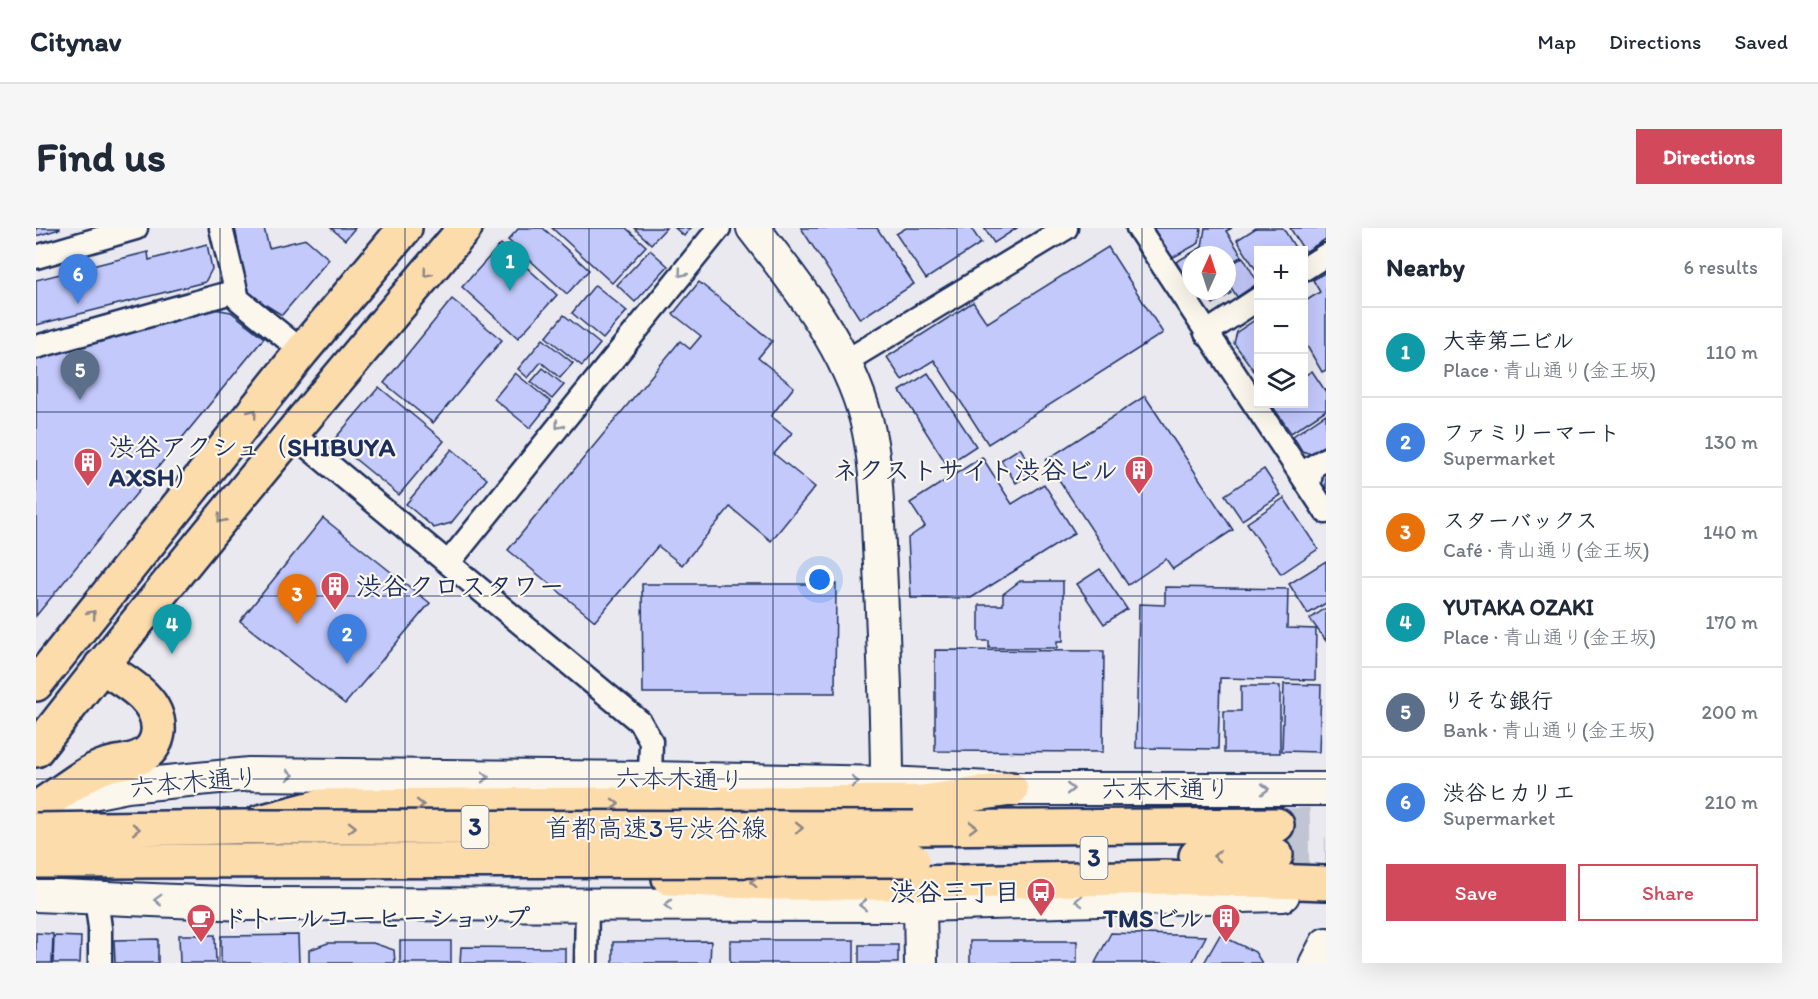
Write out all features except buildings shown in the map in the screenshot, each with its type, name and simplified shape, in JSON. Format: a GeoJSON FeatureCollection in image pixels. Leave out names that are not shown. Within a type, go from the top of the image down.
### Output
{"type":"FeatureCollection","features":[{"type":"Feature","properties":{"kind":"highway"},"geometry":{"type":"LineString","coordinates":[[42,670],[405,228]]}},
{"type":"Feature","properties":{"kind":"highway"},"geometry":{"type":"LineString","coordinates":[[36,750],[101,666],[291,433],[465,228]]}},
{"type":"Feature","properties":{"kind":"highway"},"geometry":{"type":"LineString","coordinates":[[39,812],[103,766],[135,760],[145,754],[157,737],[157,716],[152,706],[139,692],[101,666]]}},
{"type":"Feature","properties":{"kind":"highway"},"geometry":{"type":"LineString","coordinates":[[919,815],[1011,789]]}},
{"type":"Feature","properties":{"kind":"highway","name":"首都高速3号渋谷線"},"geometry":{"type":"LineString","coordinates":[[39,812],[238,827],[919,815],[1276,840],[917,883],[51,861]]}},
{"type":"Feature","properties":{"kind":"highway"},"geometry":{"type":"LineString","coordinates":[[917,883],[1165,878],[1326,883]]}},
{"type":"Feature","properties":{"kind":"main road"},"geometry":{"type":"LineString","coordinates":[[753,228],[817,313],[843,363],[866,419],[876,493],[887,783]]}},
{"type":"Feature","properties":{"kind":"main road","name":"六本木通り"},"geometry":{"type":"LineString","coordinates":[[39,812],[127,786],[249,774],[650,778],[887,783],[1011,789],[1326,789]]}},
{"type":"Feature","properties":{"kind":"main road"},"geometry":{"type":"LineString","coordinates":[[96,898],[95,848],[108,814],[127,786]]}},
{"type":"Feature","properties":{"kind":"main road"},"geometry":{"type":"LineString","coordinates":[[36,895],[245,904],[587,905],[917,883],[1269,896],[1326,891]]}},
{"type":"Feature","properties":{"kind":"main road"},"geometry":{"type":"LineString","coordinates":[[917,883],[921,963]]}},
{"type":"Feature","properties":{"kind":"main road"},"geometry":{"type":"LineString","coordinates":[[1316,963],[1326,944]]}},
{"type":"Feature","properties":{"kind":"street"},"geometry":{"type":"LineString","coordinates":[[36,257],[136,228]]}},
{"type":"Feature","properties":{"kind":"street"},"geometry":{"type":"LineString","coordinates":[[221,228],[238,299],[302,351]]}},
{"type":"Feature","properties":{"kind":"street"},"geometry":{"type":"LineString","coordinates":[[449,562],[719,228]]}},
{"type":"Feature","properties":{"kind":"street"},"geometry":{"type":"LineString","coordinates":[[843,363],[1066,228]]}},
{"type":"Feature","properties":{"kind":"street"},"geometry":{"type":"LineString","coordinates":[[1138,228],[1326,512]]}},
{"type":"Feature","properties":{"kind":"street"},"geometry":{"type":"LineString","coordinates":[[1308,266],[1326,255]]}},
{"type":"Feature","properties":{"kind":"street"},"geometry":{"type":"LineString","coordinates":[[36,347],[237,291]]}},
{"type":"Feature","properties":{"kind":"street"},"geometry":{"type":"LineString","coordinates":[[1206,333],[1256,300]]}},
{"type":"Feature","properties":{"kind":"street"},"geometry":{"type":"LineString","coordinates":[[291,433],[640,722],[651,741],[650,778]]}},
{"type":"Feature","properties":{"kind":"street"},"geometry":{"type":"LineString","coordinates":[[1309,485],[1312,467],[1326,459]]}},
{"type":"Feature","properties":{"kind":"street"},"geometry":{"type":"LineString","coordinates":[[96,898],[100,928],[100,963]]}},
{"type":"Feature","properties":{"kind":"street"},"geometry":{"type":"LineString","coordinates":[[586,963],[587,905]]}},
{"type":"Feature","properties":{"kind":"tunnel"},"geometry":{"type":"LineString","coordinates":[[1277,825],[1326,824]]}},
{"type":"Feature","properties":{"kind":"tunnel"},"geometry":{"type":"LineString","coordinates":[[1276,855],[1326,854]]}},
{"type":"Feature","properties":{"kind":"place","name":"大幸第二ビル"},"geometry":{"type":"Point","coordinates":[510,291]}},
{"type":"Feature","properties":{"kind":"place","name":"渋谷ヒカリエ"},"geometry":{"type":"Point","coordinates":[78,304]}},
{"type":"Feature","properties":{"kind":"place","name":"りそな銀行"},"geometry":{"type":"Point","coordinates":[80,400]}},
{"type":"Feature","properties":{"kind":"place","name":"渋谷アクシュ（SHIBUYA AXSH）"},"geometry":{"type":"Point","coordinates":[88,488]}},
{"type":"Feature","properties":{"kind":"place","name":"ネクストサイト渋谷ビル"},"geometry":{"type":"Point","coordinates":[1139,496]}},
{"type":"Feature","properties":{"kind":"place","name":"渋谷クロスタワー"},"geometry":{"type":"Point","coordinates":[335,612]}},
{"type":"Feature","properties":{"kind":"place","name":"スターバックス"},"geometry":{"type":"Point","coordinates":[297,624]}},
{"type":"Feature","properties":{"kind":"place","name":"YUTAKA OZAKI"},"geometry":{"type":"Point","coordinates":[172,654]}},
{"type":"Feature","properties":{"kind":"place","name":"ファミリーマート"},"geometry":{"type":"Point","coordinates":[347,664]}},
{"type":"Feature","properties":{"kind":"place","name":"渋谷三丁目"},"geometry":{"type":"Point","coordinates":[1041,918]}},
{"type":"Feature","properties":{"kind":"place","name":"ドトールコーヒーショップ"},"geometry":{"type":"Point","coordinates":[201,944]}},
{"type":"Feature","properties":{"kind":"place","name":"TMSビル"},"geometry":{"type":"Point","coordinates":[1226,944]}}]}
